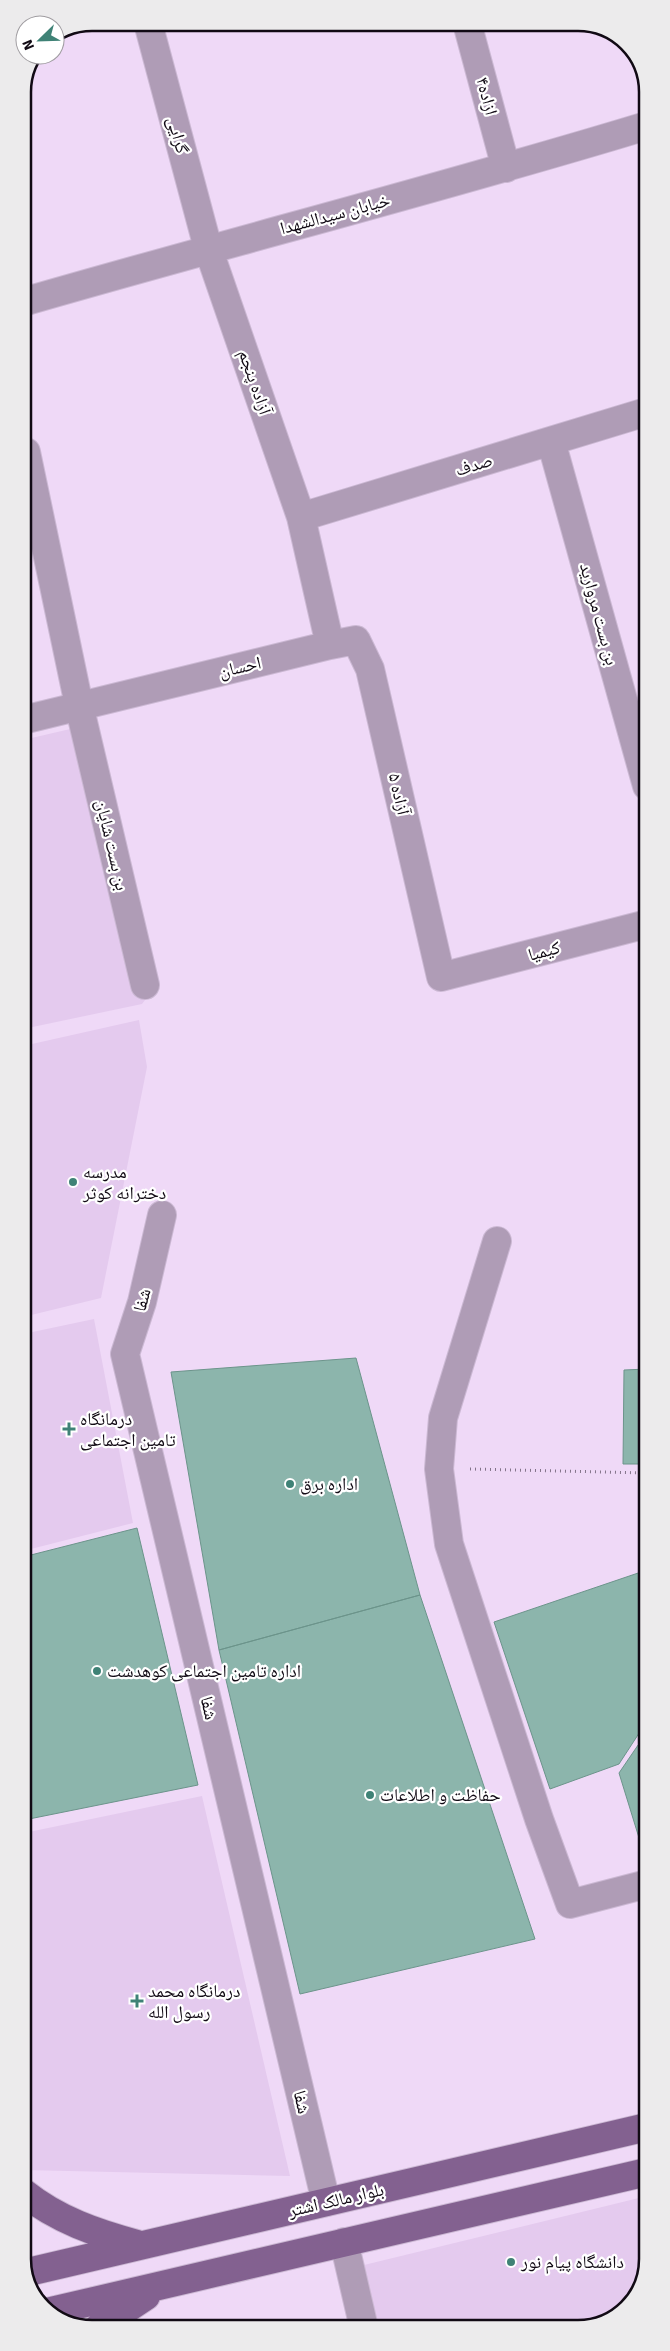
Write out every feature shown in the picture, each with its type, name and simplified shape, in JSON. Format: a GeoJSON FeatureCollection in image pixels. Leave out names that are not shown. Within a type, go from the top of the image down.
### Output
{"type":"FeatureCollection","features":[{"type":"Feature","properties":{"kind":"main road","name":"بلوار مالک اشتر"},"geometry":{"type":"LineString","coordinates":[[32,2271],[639,2130]]}},
{"type":"Feature","properties":{"kind":"main road"},"geometry":{"type":"LineString","coordinates":[[58,2310],[639,2174]]}},
{"type":"Feature","properties":{"kind":"main road"},"geometry":{"type":"LineString","coordinates":[[31,2199],[40,2206],[66,2220],[96,2233],[141,2245]]}},
{"type":"Feature","properties":{"kind":"main road"},"geometry":{"type":"LineString","coordinates":[[219,2227],[206,2236],[202,2245],[202,2253],[208,2263],[228,2269]]}},
{"type":"Feature","properties":{"kind":"main road"},"geometry":{"type":"LineString","coordinates":[[110,2320],[162,2286]]}},
{"type":"Feature","properties":{"kind":"street","name":"گرایی"},"geometry":{"type":"LineString","coordinates":[[150,31],[208,248]]}},
{"type":"Feature","properties":{"kind":"street","name":"ازاده۴"},"geometry":{"type":"LineString","coordinates":[[469,31],[506,168]]}},
{"type":"Feature","properties":{"kind":"street","name":"خیابان سیدالشهدا"},"geometry":{"type":"LineString","coordinates":[[31,300],[208,248],[506,168],[639,128]]}},
{"type":"Feature","properties":{"kind":"street","name":"آزاده پنجم"},"geometry":{"type":"LineString","coordinates":[[208,248],[301,517]]}},
{"type":"Feature","properties":{"kind":"street","name":"صدف"},"geometry":{"type":"LineString","coordinates":[[301,517],[639,414]]}},
{"type":"Feature","properties":{"kind":"street","name":"بن بست مروارید"},"geometry":{"type":"LineString","coordinates":[[551,441],[639,761]]}},
{"type":"Feature","properties":{"kind":"street","name":"بن بست شایان"},"geometry":{"type":"LineString","coordinates":[[31,476],[79,705],[145,986]]}},
{"type":"Feature","properties":{"kind":"street"},"geometry":{"type":"LineString","coordinates":[[301,517],[330,645]]}},
{"type":"Feature","properties":{"kind":"street","name":"آزاده ۵"},"geometry":{"type":"LineString","coordinates":[[330,645],[356,640],[370,669],[441,977]]}},
{"type":"Feature","properties":{"kind":"street","name":"احسان"},"geometry":{"type":"LineString","coordinates":[[31,718],[330,645]]}},
{"type":"Feature","properties":{"kind":"street","name":"کیمیا"},"geometry":{"type":"LineString","coordinates":[[441,977],[639,926]]}},
{"type":"Feature","properties":{"kind":"street","name":"شفا"},"geometry":{"type":"LineString","coordinates":[[162,1215],[142,1302],[125,1354],[326,2202]]}},
{"type":"Feature","properties":{"kind":"street"},"geometry":{"type":"LineString","coordinates":[[497,1241],[443,1418],[439,1469],[450,1544],[539,1819],[570,1904],[639,1886]]}},
{"type":"Feature","properties":{"kind":"street"},"geometry":{"type":"LineString","coordinates":[[344,2242],[362,2320]]}},
{"type":"Feature","properties":{"kind":"path"},"geometry":{"type":"LineString","coordinates":[[439,1469],[639,1472]]}},
{"type":"Feature","properties":{"kind":"shaded area"},"geometry":{"type":"Polygon","coordinates":[[[96,723],[152,991],[142,1004],[31,1027],[31,738],[96,723]]]}},
{"type":"Feature","properties":{"kind":"shaded area","name":"مدرسه دخترانه کوثر"},"geometry":{"type":"Polygon","coordinates":[[[139,1020],[147,1067],[101,1298],[31,1315],[31,1044],[139,1020]]]}},
{"type":"Feature","properties":{"kind":"shaded area","name":"درمانگاه تامین اجتماعی"},"geometry":{"type":"Polygon","coordinates":[[[94,1319],[133,1523],[31,1549],[31,1332],[94,1319]]]}},
{"type":"Feature","properties":{"kind":"shaded area","name":"درمانگاه محمد رسول الله"},"geometry":{"type":"Polygon","coordinates":[[[202,1796],[290,2176],[31,2170],[31,1832],[202,1796]]]}},
{"type":"Feature","properties":{"kind":"shaded area","name":"دانشگاه پیام نور"},"geometry":{"type":"Polygon","coordinates":[[[639,2198],[639,2259],[638,2271],[634,2282],[629,2293],[615,2307],[590,2319],[377,2320],[364,2265],[639,2198]]]}},
{"type":"Feature","properties":{"kind":"building","name":"اداره برق"},"geometry":{"type":"Polygon","coordinates":[[[356,1358],[420,1595],[219,1650],[171,1372],[356,1358]]]}},
{"type":"Feature","properties":{"kind":"building"},"geometry":{"type":"Polygon","coordinates":[[[639,1369],[639,1464],[623,1464],[624,1370],[639,1369]]]}},
{"type":"Feature","properties":{"kind":"building","name":"اداره تامین اجتماعی کوهدشت"},"geometry":{"type":"Polygon","coordinates":[[[137,1528],[198,1785],[31,1819],[31,1555],[137,1528]]]}},
{"type":"Feature","properties":{"kind":"building"},"geometry":{"type":"Polygon","coordinates":[[[639,1573],[639,1733],[619,1764],[550,1789],[494,1622],[639,1573]]]}},
{"type":"Feature","properties":{"kind":"building","name":"حفاظت و اطلاعات"},"geometry":{"type":"Polygon","coordinates":[[[420,1595],[535,1939],[300,1994],[219,1650],[420,1595]]]}},
{"type":"Feature","properties":{"kind":"building"},"geometry":{"type":"Polygon","coordinates":[[[639,1744],[639,1838],[619,1773],[639,1744]]]}},
{"type":"Feature","properties":{"kind":"place","name":"مدرسه دخترانه کوثر"},"geometry":{"type":"Point","coordinates":[73,1182]}},
{"type":"Feature","properties":{"kind":"place","name":"درمانگاه تامین اجتماعی"},"geometry":{"type":"Point","coordinates":[69,1429]}},
{"type":"Feature","properties":{"kind":"place","name":"اداره برق"},"geometry":{"type":"Point","coordinates":[290,1484]}},
{"type":"Feature","properties":{"kind":"place","name":"اداره تامین اجتماعی کوهدشت"},"geometry":{"type":"Point","coordinates":[97,1671]}},
{"type":"Feature","properties":{"kind":"place","name":"حفاظت و اطلاعات"},"geometry":{"type":"Point","coordinates":[370,1795]}},
{"type":"Feature","properties":{"kind":"place","name":"درمانگاه محمد رسول الله"},"geometry":{"type":"Point","coordinates":[137,2001]}},
{"type":"Feature","properties":{"kind":"place","name":"دانشگاه پیام نور"},"geometry":{"type":"Point","coordinates":[511,2262]}}]}
